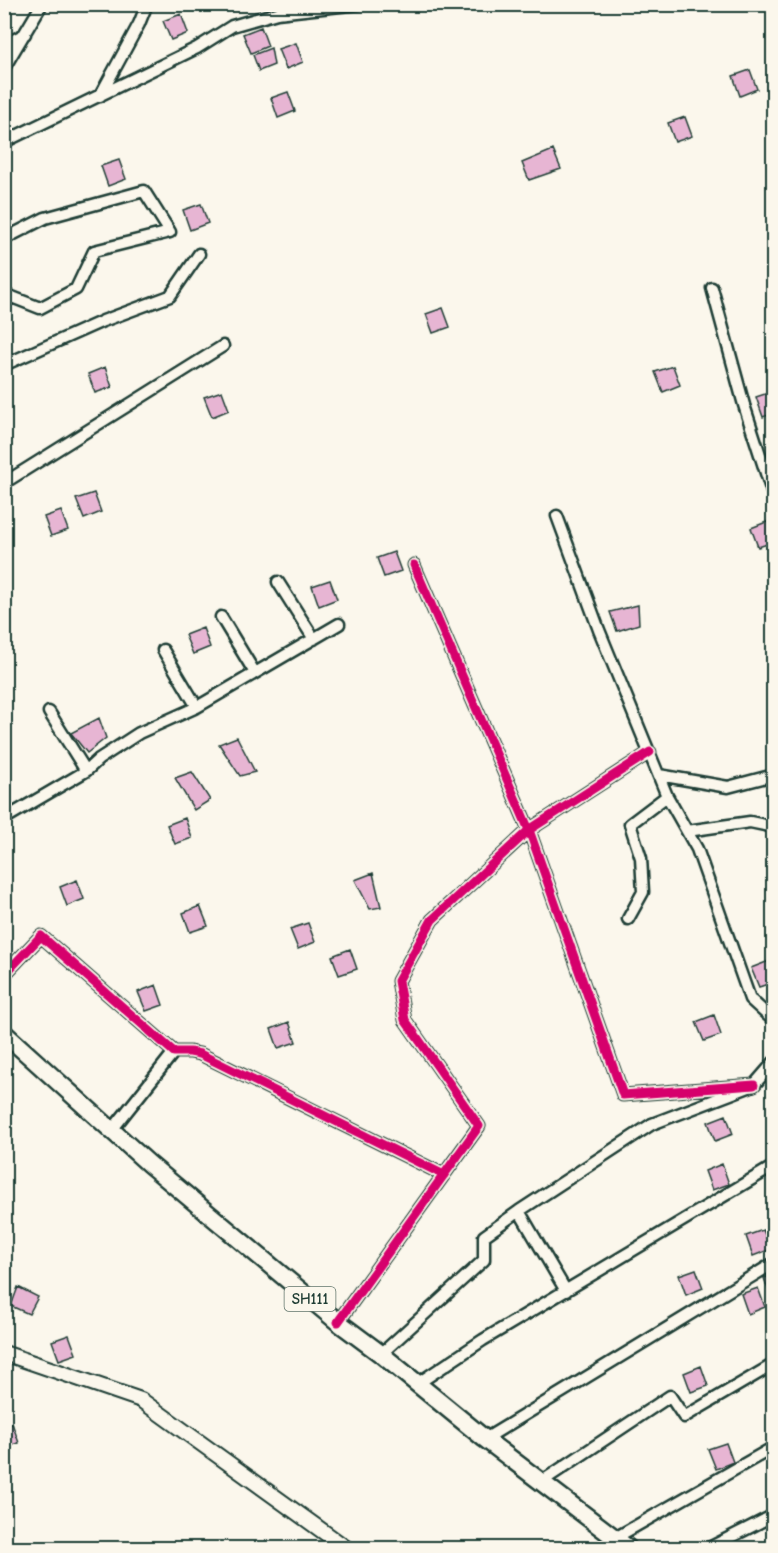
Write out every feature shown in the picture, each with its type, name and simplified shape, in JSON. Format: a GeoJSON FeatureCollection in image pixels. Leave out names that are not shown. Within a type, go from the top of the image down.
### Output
{"type":"FeatureCollection","features":[{"type":"Feature","properties":{"kind":"main road","name":"SH111"},"geometry":{"type":"LineString","coordinates":[[4,1033],[149,1164],[338,1322],[485,1439],[622,1543]]}},
{"type":"Feature","properties":{"kind":"street"},"geometry":{"type":"LineString","coordinates":[[4,68],[42,4]]}},
{"type":"Feature","properties":{"kind":"street"},"geometry":{"type":"LineString","coordinates":[[100,96],[139,24],[147,4]]}},
{"type":"Feature","properties":{"kind":"street"},"geometry":{"type":"LineString","coordinates":[[4,142],[197,48],[232,26],[277,13],[358,4]]}},
{"type":"Feature","properties":{"kind":"street"},"geometry":{"type":"LineString","coordinates":[[4,45],[25,34]]}},
{"type":"Feature","properties":{"kind":"street"},"geometry":{"type":"LineString","coordinates":[[4,239],[45,218],[144,192],[170,232],[94,252],[76,290],[40,308],[12,297],[4,300]]}},
{"type":"Feature","properties":{"kind":"street"},"geometry":{"type":"LineString","coordinates":[[4,365],[103,321],[170,296],[199,254]]}},
{"type":"Feature","properties":{"kind":"street"},"geometry":{"type":"LineString","coordinates":[[712,288],[744,405],[774,498]]}},
{"type":"Feature","properties":{"kind":"street"},"geometry":{"type":"LineString","coordinates":[[4,483],[223,346]]}},
{"type":"Feature","properties":{"kind":"street"},"geometry":{"type":"LineString","coordinates":[[557,516],[659,775],[697,849],[750,999],[774,1021]]}},
{"type":"Feature","properties":{"kind":"street"},"geometry":{"type":"LineString","coordinates":[[414,565],[529,830],[623,1095],[754,1085]]}},
{"type":"Feature","properties":{"kind":"street"},"geometry":{"type":"LineString","coordinates":[[278,582],[314,639]]}},
{"type":"Feature","properties":{"kind":"street"},"geometry":{"type":"LineString","coordinates":[[221,617],[255,673]]}},
{"type":"Feature","properties":{"kind":"street"},"geometry":{"type":"LineString","coordinates":[[4,819],[86,771],[99,759],[139,733],[197,707],[339,624]]}},
{"type":"Feature","properties":{"kind":"street"},"geometry":{"type":"LineString","coordinates":[[163,650],[197,707]]}},
{"type":"Feature","properties":{"kind":"street"},"geometry":{"type":"LineString","coordinates":[[49,712],[86,771]]}},
{"type":"Feature","properties":{"kind":"street"},"geometry":{"type":"LineString","coordinates":[[338,1322],[479,1126],[405,1020],[398,981],[432,920],[529,830],[650,752]]}},
{"type":"Feature","properties":{"kind":"street"},"geometry":{"type":"LineString","coordinates":[[659,775],[728,787],[774,775]]}},
{"type":"Feature","properties":{"kind":"street"},"geometry":{"type":"LineString","coordinates":[[628,919],[643,892],[641,858],[630,824],[668,796]]}},
{"type":"Feature","properties":{"kind":"street"},"geometry":{"type":"LineString","coordinates":[[687,831],[750,822],[774,827]]}},
{"type":"Feature","properties":{"kind":"street"},"geometry":{"type":"LineString","coordinates":[[4,975],[41,936],[174,1052],[200,1054],[444,1175]]}},
{"type":"Feature","properties":{"kind":"street"},"geometry":{"type":"LineString","coordinates":[[112,1130],[174,1052]]}},
{"type":"Feature","properties":{"kind":"street"},"geometry":{"type":"LineString","coordinates":[[381,1354],[484,1260],[484,1236],[652,1124],[754,1085],[774,1062]]}},
{"type":"Feature","properties":{"kind":"street"},"geometry":{"type":"LineString","coordinates":[[417,1384],[483,1341],[774,1166]]}},
{"type":"Feature","properties":{"kind":"street"},"geometry":{"type":"LineString","coordinates":[[519,1211],[566,1291]]}},
{"type":"Feature","properties":{"kind":"street"},"geometry":{"type":"LineString","coordinates":[[485,1439],[774,1263]]}},
{"type":"Feature","properties":{"kind":"street"},"geometry":{"type":"LineString","coordinates":[[4,1353],[141,1400],[346,1548]]}},
{"type":"Feature","properties":{"kind":"street"},"geometry":{"type":"LineString","coordinates":[[541,1482],[670,1396],[684,1417],[774,1364]]}},
{"type":"Feature","properties":{"kind":"street"},"geometry":{"type":"LineString","coordinates":[[622,1543],[774,1448]]}},
{"type":"Feature","properties":{"kind":"street"},"geometry":{"type":"LineString","coordinates":[[709,1548],[774,1515]]}},
{"type":"Feature","properties":{"kind":"building"},"geometry":{"type":"Polygon","coordinates":[[[181,14],[188,33],[171,40],[163,21],[181,14]]]}},
{"type":"Feature","properties":{"kind":"building"},"geometry":{"type":"Polygon","coordinates":[[[261,27],[268,46],[251,53],[243,34],[261,27]]]}},
{"type":"Feature","properties":{"kind":"building"},"geometry":{"type":"Polygon","coordinates":[[[296,43],[303,62],[286,69],[278,49],[296,43]]]}},
{"type":"Feature","properties":{"kind":"building"},"geometry":{"type":"Polygon","coordinates":[[[271,48],[274,65],[259,71],[253,55],[271,48]]]}},
{"type":"Feature","properties":{"kind":"building"},"geometry":{"type":"Polygon","coordinates":[[[750,70],[757,89],[740,96],[733,76],[750,70]]]}},
{"type":"Feature","properties":{"kind":"building"},"geometry":{"type":"Polygon","coordinates":[[[288,92],[295,111],[278,118],[271,98],[288,92]]]}},
{"type":"Feature","properties":{"kind":"building"},"geometry":{"type":"Polygon","coordinates":[[[685,117],[692,136],[675,142],[668,123],[685,117]]]}},
{"type":"Feature","properties":{"kind":"building"},"geometry":{"type":"Polygon","coordinates":[[[553,150],[561,169],[529,180],[522,163],[553,150]]]}},
{"type":"Feature","properties":{"kind":"building"},"geometry":{"type":"Polygon","coordinates":[[[119,160],[126,179],[108,186],[101,166],[119,160]]]}},
{"type":"Feature","properties":{"kind":"building"},"geometry":{"type":"Polygon","coordinates":[[[201,204],[208,223],[190,230],[183,210],[201,204]]]}},
{"type":"Feature","properties":{"kind":"building"},"geometry":{"type":"Polygon","coordinates":[[[443,308],[450,327],[433,333],[426,314],[443,308]]]}},
{"type":"Feature","properties":{"kind":"building"},"geometry":{"type":"Polygon","coordinates":[[[673,366],[680,385],[663,392],[655,372],[673,366]]]}},
{"type":"Feature","properties":{"kind":"building"},"geometry":{"type":"Polygon","coordinates":[[[105,367],[112,387],[95,393],[88,374],[105,367]]]}},
{"type":"Feature","properties":{"kind":"building"},"geometry":{"type":"Polygon","coordinates":[[[222,391],[229,410],[212,417],[204,397],[222,391]]]}},
{"type":"Feature","properties":{"kind":"building"},"geometry":{"type":"Polygon","coordinates":[[[774,391],[774,413],[763,417],[756,397],[774,391]]]}},
{"type":"Feature","properties":{"kind":"building"},"geometry":{"type":"Polygon","coordinates":[[[94,493],[101,512],[84,519],[76,499],[94,493]]]}},
{"type":"Feature","properties":{"kind":"building"},"geometry":{"type":"Polygon","coordinates":[[[61,511],[68,530],[51,536],[44,517],[61,511]]]}},
{"type":"Feature","properties":{"kind":"building"},"geometry":{"type":"Polygon","coordinates":[[[769,521],[774,542],[758,547],[751,528],[769,521]]]}},
{"type":"Feature","properties":{"kind":"building"},"geometry":{"type":"Polygon","coordinates":[[[394,552],[401,571],[384,577],[377,558],[394,552]]]}},
{"type":"Feature","properties":{"kind":"building"},"geometry":{"type":"Polygon","coordinates":[[[330,580],[337,599],[319,606],[312,586],[330,580]]]}},
{"type":"Feature","properties":{"kind":"building"},"geometry":{"type":"Polygon","coordinates":[[[638,605],[639,624],[617,631],[610,612],[638,605]]]}},
{"type":"Feature","properties":{"kind":"building"},"geometry":{"type":"Polygon","coordinates":[[[203,628],[210,647],[193,654],[185,635],[203,628]]]}},
{"type":"Feature","properties":{"kind":"building"},"geometry":{"type":"Polygon","coordinates":[[[99,718],[106,738],[87,753],[71,733],[99,718]]]}},
{"type":"Feature","properties":{"kind":"building"},"geometry":{"type":"Polygon","coordinates":[[[237,737],[255,772],[240,776],[219,744],[237,737]]]}},
{"type":"Feature","properties":{"kind":"building"},"geometry":{"type":"Polygon","coordinates":[[[192,772],[210,800],[194,810],[175,778],[192,772]]]}},
{"type":"Feature","properties":{"kind":"building"},"geometry":{"type":"Polygon","coordinates":[[[185,818],[192,838],[175,844],[167,825],[185,818]]]}},
{"type":"Feature","properties":{"kind":"building"},"geometry":{"type":"Polygon","coordinates":[[[373,873],[381,907],[370,909],[355,880],[373,873]]]}},
{"type":"Feature","properties":{"kind":"building"},"geometry":{"type":"Polygon","coordinates":[[[77,880],[84,899],[67,906],[60,887],[77,880]]]}},
{"type":"Feature","properties":{"kind":"building"},"geometry":{"type":"Polygon","coordinates":[[[200,906],[208,926],[190,932],[183,913],[200,906]]]}},
{"type":"Feature","properties":{"kind":"building"},"geometry":{"type":"Polygon","coordinates":[[[308,923],[315,942],[298,949],[290,929],[308,923]]]}},
{"type":"Feature","properties":{"kind":"building"},"geometry":{"type":"Polygon","coordinates":[[[350,949],[357,969],[339,975],[332,956],[350,949]]]}},
{"type":"Feature","properties":{"kind":"building"},"geometry":{"type":"Polygon","coordinates":[[[769,961],[774,974],[774,982],[759,987],[751,968],[769,961]]]}},
{"type":"Feature","properties":{"kind":"building"},"geometry":{"type":"Polygon","coordinates":[[[156,985],[163,1005],[146,1011],[138,992],[156,985]]]}},
{"type":"Feature","properties":{"kind":"building"},"geometry":{"type":"Polygon","coordinates":[[[714,1015],[721,1035],[704,1041],[696,1022],[714,1015]]]}},
{"type":"Feature","properties":{"kind":"building"},"geometry":{"type":"Polygon","coordinates":[[[289,1022],[296,1042],[278,1048],[271,1029],[289,1022]]]}},
{"type":"Feature","properties":{"kind":"building"},"geometry":{"type":"Polygon","coordinates":[[[726,1115],[733,1134],[715,1141],[708,1122],[726,1115]]]}},
{"type":"Feature","properties":{"kind":"building"},"geometry":{"type":"Polygon","coordinates":[[[722,1164],[729,1184],[712,1190],[705,1171],[722,1164]]]}},
{"type":"Feature","properties":{"kind":"building"},"geometry":{"type":"Polygon","coordinates":[[[763,1230],[771,1249],[753,1256],[746,1236],[763,1230]]]}},
{"type":"Feature","properties":{"kind":"building"},"geometry":{"type":"Polygon","coordinates":[[[696,1269],[703,1288],[686,1295],[679,1275],[696,1269]]]}},
{"type":"Feature","properties":{"kind":"building"},"geometry":{"type":"Polygon","coordinates":[[[774,1275],[774,1297],[771,1298],[764,1278],[774,1275]]]}},
{"type":"Feature","properties":{"kind":"building"},"geometry":{"type":"Polygon","coordinates":[[[18,1287],[38,1297],[29,1314],[11,1306],[18,1287]]]}},
{"type":"Feature","properties":{"kind":"building"},"geometry":{"type":"Polygon","coordinates":[[[758,1288],[765,1307],[748,1314],[741,1294],[758,1288]]]}},
{"type":"Feature","properties":{"kind":"building"},"geometry":{"type":"Polygon","coordinates":[[[69,1335],[76,1354],[59,1360],[52,1341],[69,1335]]]}},
{"type":"Feature","properties":{"kind":"building"},"geometry":{"type":"Polygon","coordinates":[[[701,1366],[708,1386],[691,1392],[684,1373],[701,1366]]]}},
{"type":"Feature","properties":{"kind":"building"},"geometry":{"type":"Polygon","coordinates":[[[12,1423],[19,1443],[4,1448],[4,1426],[12,1423]]]}},
{"type":"Feature","properties":{"kind":"building"},"geometry":{"type":"Polygon","coordinates":[[[726,1443],[733,1462],[716,1469],[708,1449],[726,1443]]]}},
{"type":"Feature","properties":{"kind":"cycle path"},"geometry":{"type":"LineString","coordinates":[[414,565],[529,830],[623,1095],[754,1085]]}},
{"type":"Feature","properties":{"kind":"cycle path"},"geometry":{"type":"LineString","coordinates":[[338,1322],[479,1126],[405,1020],[398,981],[432,920],[529,830],[650,752]]}},
{"type":"Feature","properties":{"kind":"cycle path"},"geometry":{"type":"LineString","coordinates":[[4,975],[41,936],[174,1052],[200,1054],[444,1175]]}}]}
